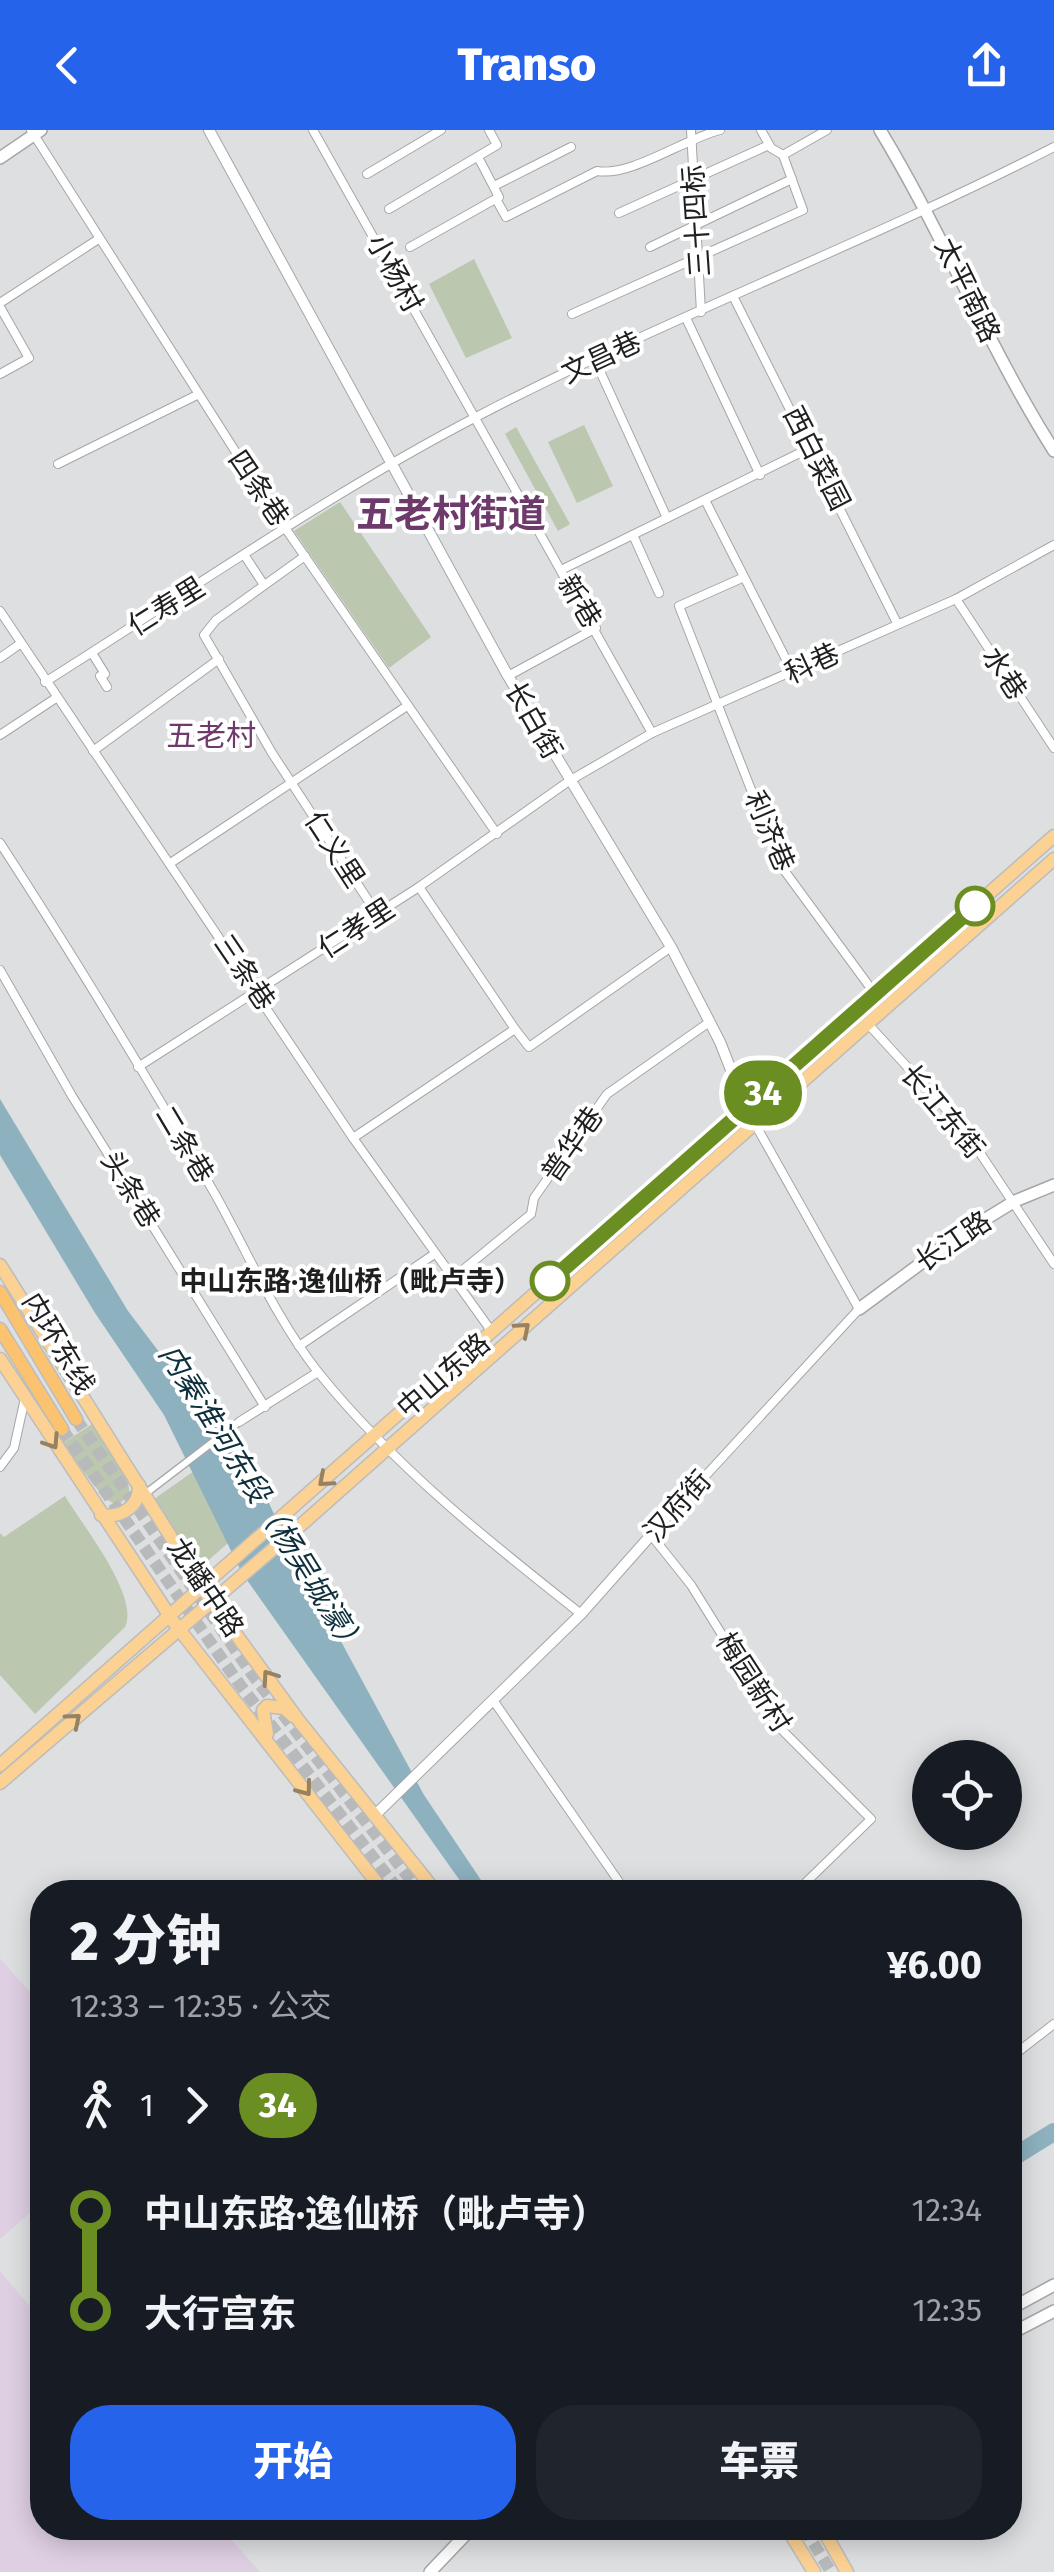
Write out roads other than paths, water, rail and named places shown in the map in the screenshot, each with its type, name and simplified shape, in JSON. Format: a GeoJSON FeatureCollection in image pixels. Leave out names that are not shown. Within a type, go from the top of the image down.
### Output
{"type":"FeatureCollection","features":[{"type":"Feature","properties":{"kind":"highway","name":"内环东线"},"geometry":{"type":"LineString","coordinates":[[0,1292],[76,1419]]}},
{"type":"Feature","properties":{"kind":"highway","name":"内环东线"},"geometry":{"type":"LineString","coordinates":[[0,1329],[62,1429]]}},
{"type":"Feature","properties":{"kind":"main road","name":"太平南路"},"geometry":{"type":"LineString","coordinates":[[880,130],[929,211],[1022,401],[1054,451]]}},
{"type":"Feature","properties":{"kind":"main road"},"geometry":{"type":"LineString","coordinates":[[0,158],[35,132]]}},
{"type":"Feature","properties":{"kind":"main road","name":"中山东路"},"geometry":{"type":"LineString","coordinates":[[213,1602],[293,1532],[379,1441],[492,1332],[1054,836]]}},
{"type":"Feature","properties":{"kind":"main road","name":"中山东路"},"geometry":{"type":"LineString","coordinates":[[202,1587],[755,1124],[1054,859]]}},
{"type":"Feature","properties":{"kind":"main road","name":"长江路"},"geometry":{"type":"LineString","coordinates":[[858,1309],[1015,1201],[1054,1185]]}},
{"type":"Feature","properties":{"kind":"main road","name":"龙蟠中路"},"geometry":{"type":"LineString","coordinates":[[0,1265],[202,1587],[299,1721],[426,1880]]}},
{"type":"Feature","properties":{"kind":"main road","name":"龙蟠中路"},"geometry":{"type":"LineString","coordinates":[[0,1359],[169,1616],[375,1880]]}},
{"type":"Feature","properties":{"kind":"main road"},"geometry":{"type":"LineString","coordinates":[[101,1515],[116,1516],[130,1508],[142,1489]]}},
{"type":"Feature","properties":{"kind":"main road"},"geometry":{"type":"LineString","coordinates":[[0,1766],[202,1587]]}},
{"type":"Feature","properties":{"kind":"main road"},"geometry":{"type":"LineString","coordinates":[[0,1783],[213,1602]]}},
{"type":"Feature","properties":{"kind":"main road"},"geometry":{"type":"LineString","coordinates":[[272,1745],[264,1726],[263,1710],[267,1706],[284,1708],[299,1721]]}},
{"type":"Feature","properties":{"kind":"main road"},"geometry":{"type":"LineString","coordinates":[[1022,2302],[1054,2285]]}},
{"type":"Feature","properties":{"kind":"main road"},"geometry":{"type":"LineString","coordinates":[[1022,2328],[1054,2311]]}},
{"type":"Feature","properties":{"kind":"main road"},"geometry":{"type":"LineString","coordinates":[[430,2572],[461,2540]]}},
{"type":"Feature","properties":{"kind":"main road"},"geometry":{"type":"LineString","coordinates":[[794,2540],[814,2572]]}},
{"type":"Feature","properties":{"kind":"main road"},"geometry":{"type":"LineString","coordinates":[[829,2540],[847,2572]]}},
{"type":"Feature","properties":{"kind":"street","name":"长白街"},"geometry":{"type":"LineString","coordinates":[[209,130],[508,676],[671,947],[746,1108],[858,1309]]}},
{"type":"Feature","properties":{"kind":"street","name":"小杨村"},"geometry":{"type":"LineString","coordinates":[[313,130],[476,417]]}},
{"type":"Feature","properties":{"kind":"street"},"geometry":{"type":"LineString","coordinates":[[367,174],[441,130]]}},
{"type":"Feature","properties":{"kind":"street"},"geometry":{"type":"LineString","coordinates":[[389,210],[498,145],[489,130]]}},
{"type":"Feature","properties":{"kind":"street"},"geometry":{"type":"LineString","coordinates":[[496,199],[506,217],[597,171],[614,174],[691,134],[720,130]]}},
{"type":"Feature","properties":{"kind":"street"},"geometry":{"type":"LineString","coordinates":[[572,314],[803,210],[783,155],[769,145],[761,130]]}},
{"type":"Feature","properties":{"kind":"street"},"geometry":{"type":"LineString","coordinates":[[783,155],[827,130]]}},
{"type":"Feature","properties":{"kind":"street","name":"四条巷"},"geometry":{"type":"LineString","coordinates":[[35,132],[97,240],[197,394],[496,834]]}},
{"type":"Feature","properties":{"kind":"street","name":"三十四标"},"geometry":{"type":"LineString","coordinates":[[691,134],[701,312]]}},
{"type":"Feature","properties":{"kind":"street"},"geometry":{"type":"LineString","coordinates":[[619,213],[769,145]]}},
{"type":"Feature","properties":{"kind":"street"},"geometry":{"type":"LineString","coordinates":[[494,186],[571,147]]}},
{"type":"Feature","properties":{"kind":"street","name":"文昌巷"},"geometry":{"type":"LineString","coordinates":[[287,529],[390,464],[594,358],[929,211],[1054,147]]}},
{"type":"Feature","properties":{"kind":"street"},"geometry":{"type":"LineString","coordinates":[[410,247],[500,197],[478,157]]}},
{"type":"Feature","properties":{"kind":"street"},"geometry":{"type":"LineString","coordinates":[[650,246],[792,179]]}},
{"type":"Feature","properties":{"kind":"street"},"geometry":{"type":"LineString","coordinates":[[0,374],[29,358],[0,305],[97,240]]}},
{"type":"Feature","properties":{"kind":"street","name":"西白菜园"},"geometry":{"type":"LineString","coordinates":[[733,296],[812,447],[896,623]]}},
{"type":"Feature","properties":{"kind":"street"},"geometry":{"type":"LineString","coordinates":[[686,318],[760,474]]}},
{"type":"Feature","properties":{"kind":"street"},"geometry":{"type":"LineString","coordinates":[[594,358],[667,518]]}},
{"type":"Feature","properties":{"kind":"street"},"geometry":{"type":"LineString","coordinates":[[58,464],[197,394]]}},
{"type":"Feature","properties":{"kind":"street","name":"新巷"},"geometry":{"type":"LineString","coordinates":[[476,417],[652,733]]}},
{"type":"Feature","properties":{"kind":"street"},"geometry":{"type":"LineString","coordinates":[[561,570],[812,447]]}},
{"type":"Feature","properties":{"kind":"street"},"geometry":{"type":"LineString","coordinates":[[705,500],[793,672]]}},
{"type":"Feature","properties":{"kind":"street","name":"仁寿里"},"geometry":{"type":"LineString","coordinates":[[45,682],[287,529]]}},
{"type":"Feature","properties":{"kind":"street"},"geometry":{"type":"LineString","coordinates":[[632,535],[659,593]]}},
{"type":"Feature","properties":{"kind":"street","name":"科巷"},"geometry":{"type":"LineString","coordinates":[[569,781],[652,733],[956,599],[1054,546]]}},
{"type":"Feature","properties":{"kind":"street"},"geometry":{"type":"LineString","coordinates":[[245,556],[264,585]]}},
{"type":"Feature","properties":{"kind":"street"},"geometry":{"type":"LineString","coordinates":[[93,751],[219,660],[204,635],[305,556]]}},
{"type":"Feature","properties":{"kind":"street","name":"利济巷"},"geometry":{"type":"LineString","coordinates":[[742,578],[679,606],[780,866],[875,994]]}},
{"type":"Feature","properties":{"kind":"street","name":"水巷"},"geometry":{"type":"LineString","coordinates":[[956,599],[1054,748]]}},
{"type":"Feature","properties":{"kind":"street","name":"三条巷"},"geometry":{"type":"LineString","coordinates":[[0,612],[172,862],[433,1256],[492,1332]]}},
{"type":"Feature","properties":{"kind":"street"},"geometry":{"type":"LineString","coordinates":[[508,676],[596,628]]}},
{"type":"Feature","properties":{"kind":"street"},"geometry":{"type":"LineString","coordinates":[[0,658],[20,644]]}},
{"type":"Feature","properties":{"kind":"street"},"geometry":{"type":"LineString","coordinates":[[92,652],[105,674],[100,676],[107,687]]}},
{"type":"Feature","properties":{"kind":"street","name":"仁义里"},"geometry":{"type":"LineString","coordinates":[[219,660],[377,914]]}},
{"type":"Feature","properties":{"kind":"street"},"geometry":{"type":"LineString","coordinates":[[0,735],[56,698]]}},
{"type":"Feature","properties":{"kind":"street"},"geometry":{"type":"LineString","coordinates":[[172,862],[408,706]]}},
{"type":"Feature","properties":{"kind":"street","name":"仁孝里"},"geometry":{"type":"LineString","coordinates":[[138,1066],[419,887],[569,781]]}},
{"type":"Feature","properties":{"kind":"street","name":"二条巷"},"geometry":{"type":"LineString","coordinates":[[0,844],[138,1066],[299,1346],[379,1441]]}},
{"type":"Feature","properties":{"kind":"street"},"geometry":{"type":"LineString","coordinates":[[419,887],[528,1047],[671,947]]}},
{"type":"Feature","properties":{"kind":"street","name":"头条巷"},"geometry":{"type":"LineString","coordinates":[[0,970],[72,1096],[265,1406]]}},
{"type":"Feature","properties":{"kind":"street","name":"普华巷"},"geometry":{"type":"LineString","coordinates":[[453,1278],[532,1214],[534,1198],[608,1094],[708,1023]]}},
{"type":"Feature","properties":{"kind":"street","name":"长江东街"},"geometry":{"type":"LineString","coordinates":[[868,1024],[964,1129],[1054,1264]]}},
{"type":"Feature","properties":{"kind":"street"},"geometry":{"type":"LineString","coordinates":[[353,1138],[516,1029]]}},
{"type":"Feature","properties":{"kind":"street"},"geometry":{"type":"LineString","coordinates":[[299,1346],[433,1256]]}},
{"type":"Feature","properties":{"kind":"street","name":"汉府街"},"geometry":{"type":"LineString","coordinates":[[374,1816],[581,1614],[858,1309]]}},
{"type":"Feature","properties":{"kind":"street"},"geometry":{"type":"LineString","coordinates":[[142,1489],[318,1372]]}},
{"type":"Feature","properties":{"kind":"street"},"geometry":{"type":"LineString","coordinates":[[0,1468],[14,1448],[24,1398]]}},
{"type":"Feature","properties":{"kind":"street"},"geometry":{"type":"LineString","coordinates":[[379,1441],[459,1517],[581,1614]]}},
{"type":"Feature","properties":{"kind":"street","name":"梅园新村"},"geometry":{"type":"LineString","coordinates":[[651,1535],[690,1585],[780,1728],[871,1818],[808,1880]]}},
{"type":"Feature","properties":{"kind":"street"},"geometry":{"type":"LineString","coordinates":[[493,1700],[618,1880]]}},
{"type":"Feature","properties":{"kind":"street"},"geometry":{"type":"LineString","coordinates":[[1022,2049],[1054,2024]]}},
{"type":"Feature","properties":{"kind":"water"},"geometry":{"type":"Polygon","coordinates":[[[0,1099],[128,1311],[169,1365],[242,1444],[284,1536],[424,1795],[481,1880],[459,1880],[242,1573],[164,1415],[95,1313],[0,1155],[0,1099]]]}},
{"type":"Feature","properties":{"kind":"waterway","name":"内秦淮河东段（杨吴城濠）"},"geometry":{"type":"LineString","coordinates":[[1022,2152],[1054,2132]]}},
{"type":"Feature","properties":{"kind":"tunnel"},"geometry":{"type":"LineString","coordinates":[[76,1419],[252,1674],[411,1880]]}},
{"type":"Feature","properties":{"kind":"tunnel"},"geometry":{"type":"LineString","coordinates":[[62,1429],[240,1685],[391,1880]]}},
{"type":"Feature","properties":{"kind":"tunnel"},"geometry":{"type":"LineString","coordinates":[[811,2540],[831,2572]]}},
{"type":"Feature","properties":{"kind":"place","name":"中山东路·逸仙桥（毗卢寺）"},"geometry":{"type":"Point","coordinates":[550,1281]}},
{"type":"Feature","properties":{"kind":"district","name":"五老村街道"},"geometry":{"type":"Point","coordinates":[451,514]}},
{"type":"Feature","properties":{"kind":"district","name":"五老村"},"geometry":{"type":"Point","coordinates":[211,736]}}]}
